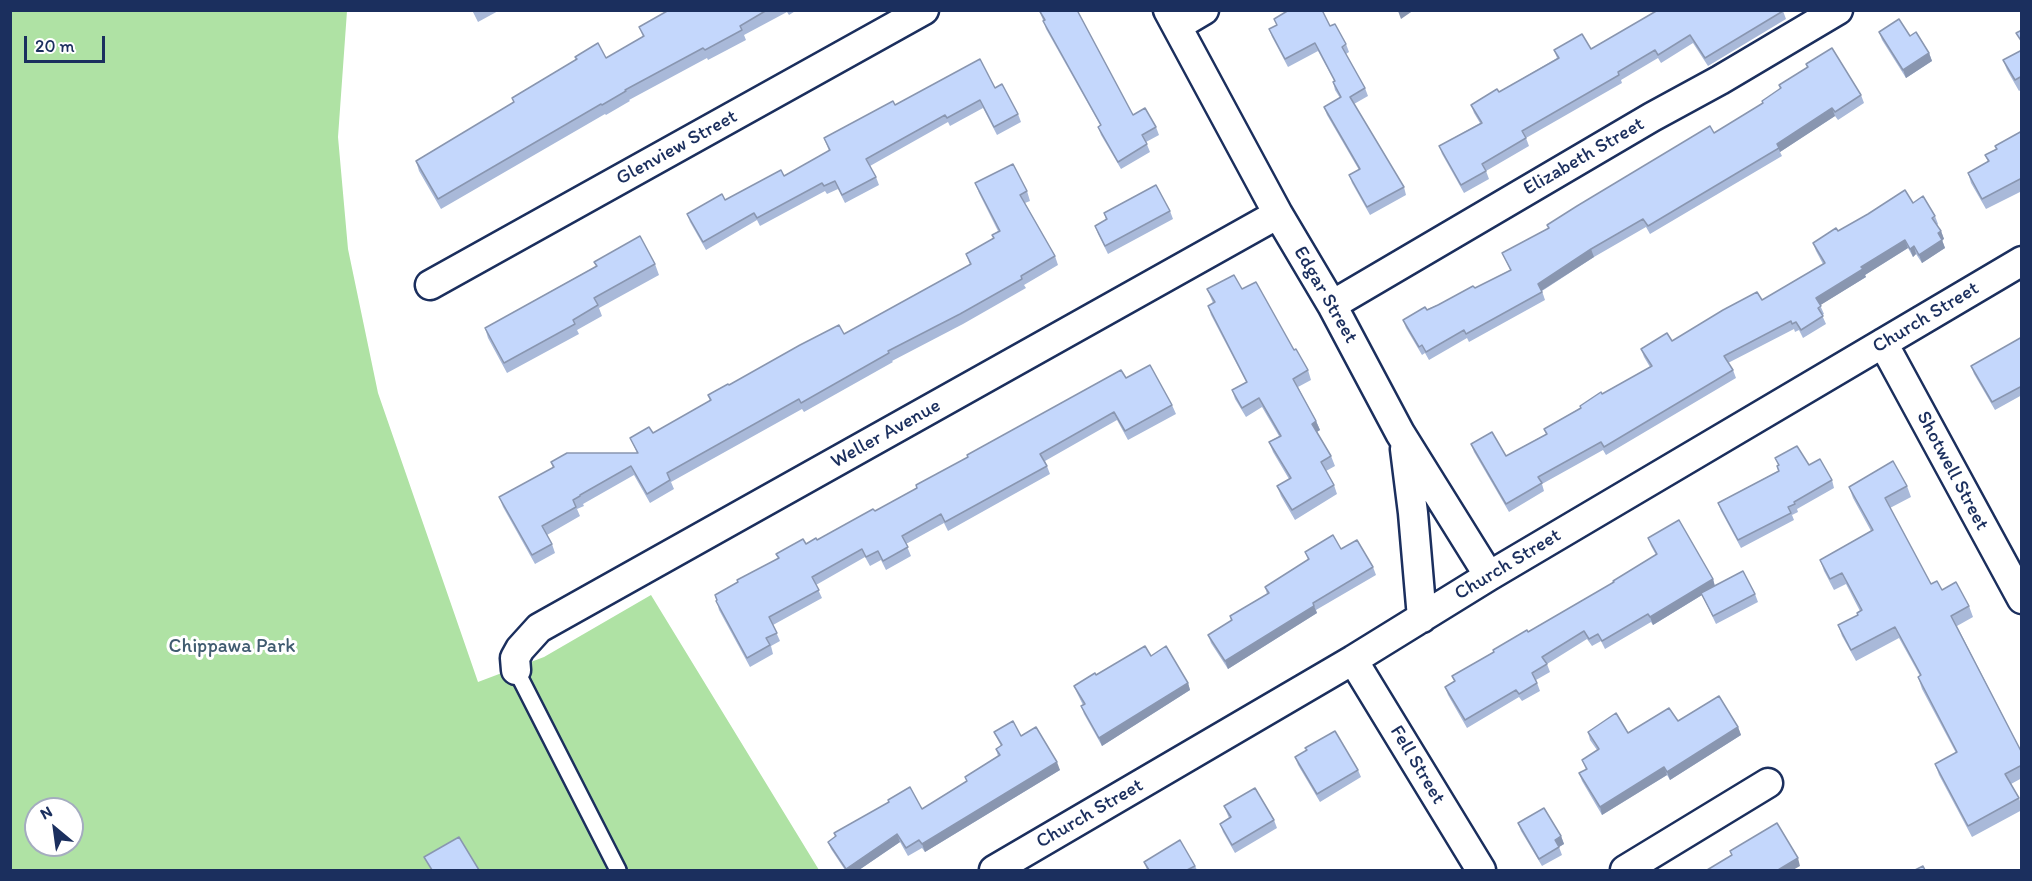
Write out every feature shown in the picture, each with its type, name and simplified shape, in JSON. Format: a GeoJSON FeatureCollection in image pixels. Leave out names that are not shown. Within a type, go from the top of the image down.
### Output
{"type":"FeatureCollection","features":[{"type":"Feature","properties":{"kind":"street","name":"Glenview Street"},"geometry":{"type":"LineString","coordinates":[[430,285],[924,10]]}},
{"type":"Feature","properties":{"kind":"street"},"geometry":{"type":"LineString","coordinates":[[1173,18],[1204,10]]}},
{"type":"Feature","properties":{"kind":"street","name":"Elizabeth Street"},"geometry":{"type":"LineString","coordinates":[[1332,305],[1838,10]]}},
{"type":"Feature","properties":{"kind":"street","name":"Edgar Street"},"geometry":{"type":"LineString","coordinates":[[1173,18],[1278,214],[1332,305],[1400,433],[1489,576]]}},
{"type":"Feature","properties":{"kind":"street","name":"Weller Avenue"},"geometry":{"type":"LineString","coordinates":[[516,670],[516,658],[520,649],[538,628],[1278,214]]}},
{"type":"Feature","properties":{"kind":"street","name":"Church Street"},"geometry":{"type":"LineString","coordinates":[[994,870],[1353,660],[1489,576],[2022,261]]}},
{"type":"Feature","properties":{"kind":"street","name":"Shotwell Street"},"geometry":{"type":"LineString","coordinates":[[1883,344],[2022,599]]}},
{"type":"Feature","properties":{"kind":"street"},"geometry":{"type":"LineString","coordinates":[[1400,433],[1407,458],[1422,618]]}},
{"type":"Feature","properties":{"kind":"street","name":"Fell Street"},"geometry":{"type":"LineString","coordinates":[[1353,660],[1481,870]]}},
{"type":"Feature","properties":{"kind":"street"},"geometry":{"type":"LineString","coordinates":[[1626,870],[1768,783]]}},
{"type":"Feature","properties":{"kind":"lane"},"geometry":{"type":"LineString","coordinates":[[516,670],[618,870]]}},
{"type":"Feature","properties":{"kind":"green space","name":"Chippawa Park"},"geometry":{"type":"Polygon","coordinates":[[[10,11],[347,11],[338,137],[348,249],[378,393],[478,682],[544,657],[651,595],[819,870],[11,870],[10,11]]]}},
{"type":"Feature","properties":{"kind":"building"},"geometry":{"type":"Polygon","coordinates":[[[669,10],[767,10],[740,26],[742,30],[625,90],[438,199],[416,161],[514,102],[512,98],[577,59],[575,57],[598,43],[606,58],[644,36],[639,27],[669,10]]]}},
{"type":"Feature","properties":{"kind":"building"},"geometry":{"type":"Polygon","coordinates":[[[1039,10],[1077,10],[1133,115],[1145,108],[1156,127],[1142,135],[1147,144],[1118,162],[1098,127],[1101,125],[1039,10]]]}},
{"type":"Feature","properties":{"kind":"building"},"geometry":{"type":"Polygon","coordinates":[[[1289,10],[1322,10],[1330,26],[1335,24],[1346,44],[1342,47],[1365,88],[1350,97],[1404,187],[1367,207],[1349,175],[1360,169],[1324,107],[1341,97],[1315,43],[1285,59],[1269,29],[1277,25],[1274,19],[1289,10]]]}},
{"type":"Feature","properties":{"kind":"building"},"geometry":{"type":"Polygon","coordinates":[[[1658,10],[1783,11],[1705,58],[1690,35],[1658,55],[1655,50],[1618,72],[1619,75],[1522,131],[1526,138],[1482,164],[1486,171],[1461,185],[1439,146],[1482,123],[1471,105],[1497,89],[1499,92],[1559,58],[1554,50],[1582,34],[1591,49],[1658,10]]]}},
{"type":"Feature","properties":{"kind":"building"},"geometry":{"type":"Polygon","coordinates":[[[1899,19],[1910,36],[1916,32],[1929,53],[1903,70],[1879,32],[1899,19]]]}},
{"type":"Feature","properties":{"kind":"building"},"geometry":{"type":"Polygon","coordinates":[[[2022,30],[2022,42],[2016,33],[2022,30]]]}},
{"type":"Feature","properties":{"kind":"building"},"geometry":{"type":"Polygon","coordinates":[[[1832,48],[1861,95],[1835,112],[1832,108],[1777,144],[1779,148],[1648,226],[1643,219],[1591,249],[1538,284],[1542,292],[1466,334],[1464,330],[1426,352],[1422,345],[1419,347],[1403,320],[1425,307],[1427,310],[1473,286],[1475,288],[1511,270],[1502,253],[1549,228],[1547,225],[1710,126],[1714,133],[1763,103],[1762,101],[1781,88],[1779,85],[1808,67],[1806,64],[1832,48]]]}},
{"type":"Feature","properties":{"kind":"building"},"geometry":{"type":"Polygon","coordinates":[[[2022,50],[2022,76],[2015,80],[2003,60],[2022,50]]]}},
{"type":"Feature","properties":{"kind":"building"},"geometry":{"type":"Polygon","coordinates":[[[980,59],[995,88],[1002,84],[1018,114],[994,127],[980,100],[947,118],[945,115],[866,159],[876,177],[842,195],[835,181],[824,186],[822,183],[757,218],[754,213],[703,242],[687,214],[722,194],[725,200],[781,170],[784,176],[830,150],[824,138],[893,101],[895,105],[980,59]]]}},
{"type":"Feature","properties":{"kind":"building"},"geometry":{"type":"Polygon","coordinates":[[[2022,131],[2022,178],[1982,199],[1968,173],[1989,161],[1985,155],[1997,149],[1995,146],[2022,131]]]}},
{"type":"Feature","properties":{"kind":"building"},"geometry":{"type":"Polygon","coordinates":[[[1013,164],[1027,191],[1020,195],[1055,256],[1021,276],[1022,279],[888,351],[889,353],[801,403],[799,399],[667,473],[670,480],[647,494],[631,466],[580,495],[573,500],[576,507],[542,526],[552,544],[532,555],[499,497],[554,467],[551,462],[567,453],[638,453],[630,438],[649,427],[653,433],[711,400],[708,395],[800,345],[839,325],[844,334],[971,264],[966,254],[994,238],[992,235],[1000,231],[975,183],[1013,164]]]}},
{"type":"Feature","properties":{"kind":"building"},"geometry":{"type":"Polygon","coordinates":[[[1156,185],[1170,211],[1105,246],[1095,226],[1107,219],[1104,213],[1156,185]]]}},
{"type":"Feature","properties":{"kind":"building"},"geometry":{"type":"Polygon","coordinates":[[[1905,190],[1913,203],[1923,196],[1935,216],[1932,218],[1941,231],[1938,233],[1942,240],[1919,255],[1914,246],[1910,249],[1905,240],[1816,298],[1823,316],[1801,330],[1796,322],[1792,324],[1791,321],[1724,356],[1733,370],[1604,447],[1601,442],[1538,477],[1542,483],[1506,504],[1471,444],[1492,432],[1506,456],[1547,434],[1544,429],[1581,408],[1580,406],[1601,392],[1602,394],[1652,366],[1641,349],[1667,333],[1672,341],[1757,292],[1762,300],[1825,263],[1813,243],[1836,228],[1838,231],[1868,214],[1905,190]]]}},
{"type":"Feature","properties":{"kind":"building"},"geometry":{"type":"Polygon","coordinates":[[[640,236],[655,264],[594,298],[598,305],[573,320],[575,324],[504,363],[485,328],[597,266],[594,262],[640,236]]]}},
{"type":"Feature","properties":{"kind":"building"},"geometry":{"type":"Polygon","coordinates":[[[1234,275],[1242,289],[1256,282],[1294,350],[1296,349],[1308,370],[1293,379],[1316,421],[1312,424],[1331,456],[1321,462],[1334,485],[1292,510],[1277,486],[1291,478],[1269,442],[1281,436],[1259,398],[1242,408],[1232,390],[1247,382],[1208,306],[1215,302],[1207,289],[1234,275]]]}},
{"type":"Feature","properties":{"kind":"building"},"geometry":{"type":"Polygon","coordinates":[[[2022,337],[2022,386],[1992,402],[1971,366],[2022,337]]]}},
{"type":"Feature","properties":{"kind":"building"},"geometry":{"type":"Polygon","coordinates":[[[1150,365],[1172,405],[1125,431],[1114,412],[1040,454],[1047,466],[945,522],[941,514],[902,536],[908,547],[883,561],[878,551],[866,557],[862,549],[812,577],[819,590],[769,617],[777,633],[766,638],[770,645],[747,658],[716,601],[715,595],[738,582],[737,580],[779,558],[776,554],[803,539],[806,544],[816,538],[817,540],[873,509],[875,511],[917,488],[916,485],[968,457],[967,455],[1121,370],[1126,378],[1150,365]]]}},
{"type":"Feature","properties":{"kind":"building"},"geometry":{"type":"Polygon","coordinates":[[[1797,446],[1809,465],[1820,459],[1832,480],[1794,502],[1795,504],[1788,507],[1791,513],[1738,540],[1718,503],[1779,471],[1775,458],[1797,446]]]}},
{"type":"Feature","properties":{"kind":"building"},"geometry":{"type":"Polygon","coordinates":[[[1893,461],[1907,486],[1885,498],[1931,584],[1937,581],[1942,590],[1956,582],[1969,606],[1951,616],[2022,753],[2022,765],[2005,774],[2019,798],[1968,826],[1935,764],[1957,752],[1918,677],[1921,675],[1895,627],[1851,650],[1838,625],[1858,615],[1857,613],[1862,610],[1842,573],[1830,579],[1820,560],[1873,530],[1849,487],[1893,461]]]}},
{"type":"Feature","properties":{"kind":"building"},"geometry":{"type":"Polygon","coordinates":[[[1679,520],[1713,579],[1650,617],[1648,614],[1602,641],[1598,634],[1589,639],[1584,631],[1542,657],[1547,664],[1532,673],[1537,683],[1519,694],[1516,690],[1465,720],[1445,687],[1455,681],[1452,676],[1527,630],[1528,632],[1614,582],[1657,554],[1648,538],[1679,520]]]}},
{"type":"Feature","properties":{"kind":"building"},"geometry":{"type":"Polygon","coordinates":[[[1333,535],[1341,549],[1357,540],[1373,567],[1225,661],[1208,635],[1232,620],[1230,616],[1269,593],[1265,587],[1309,559],[1305,552],[1333,535]]]}},
{"type":"Feature","properties":{"kind":"building"},"geometry":{"type":"Polygon","coordinates":[[[1743,571],[1755,594],[1713,616],[1701,593],[1743,571]]]}},
{"type":"Feature","properties":{"kind":"building"},"geometry":{"type":"Polygon","coordinates":[[[1145,646],[1151,656],[1166,646],[1188,683],[1099,738],[1081,706],[1085,704],[1074,686],[1145,646]]]}},
{"type":"Feature","properties":{"kind":"building"},"geometry":{"type":"Polygon","coordinates":[[[1719,696],[1738,727],[1667,772],[1664,767],[1600,807],[1579,773],[1587,769],[1582,760],[1599,749],[1588,732],[1616,713],[1628,733],[1669,708],[1678,721],[1719,696]]]}},
{"type":"Feature","properties":{"kind":"building"},"geometry":{"type":"Polygon","coordinates":[[[1013,721],[1021,736],[1036,727],[1057,762],[922,844],[919,840],[906,848],[897,834],[846,869],[828,842],[836,836],[834,833],[889,802],[888,800],[910,787],[922,809],[967,781],[965,777],[1000,755],[996,749],[1002,745],[994,732],[1013,721]]]}},
{"type":"Feature","properties":{"kind":"building"},"geometry":{"type":"Polygon","coordinates":[[[1335,731],[1358,770],[1317,794],[1295,757],[1307,750],[1305,748],[1335,731]]]}},
{"type":"Feature","properties":{"kind":"building"},"geometry":{"type":"Polygon","coordinates":[[[1255,788],[1274,820],[1232,845],[1220,824],[1231,817],[1224,806],[1255,788]]]}},
{"type":"Feature","properties":{"kind":"building"},"geometry":{"type":"Polygon","coordinates":[[[1544,808],[1561,836],[1555,840],[1559,847],[1539,859],[1518,823],[1544,808]]]}},
{"type":"Feature","properties":{"kind":"building"},"geometry":{"type":"Polygon","coordinates":[[[1777,823],[1798,858],[1778,870],[1707,870],[1732,855],[1730,851],[1777,823]]]}},
{"type":"Feature","properties":{"kind":"building"},"geometry":{"type":"Polygon","coordinates":[[[459,837],[479,870],[432,870],[424,857],[459,837]]]}},
{"type":"Feature","properties":{"kind":"building"},"geometry":{"type":"Polygon","coordinates":[[[1180,840],[1195,866],[1187,870],[1149,870],[1144,862],[1180,840]]]}}]}
